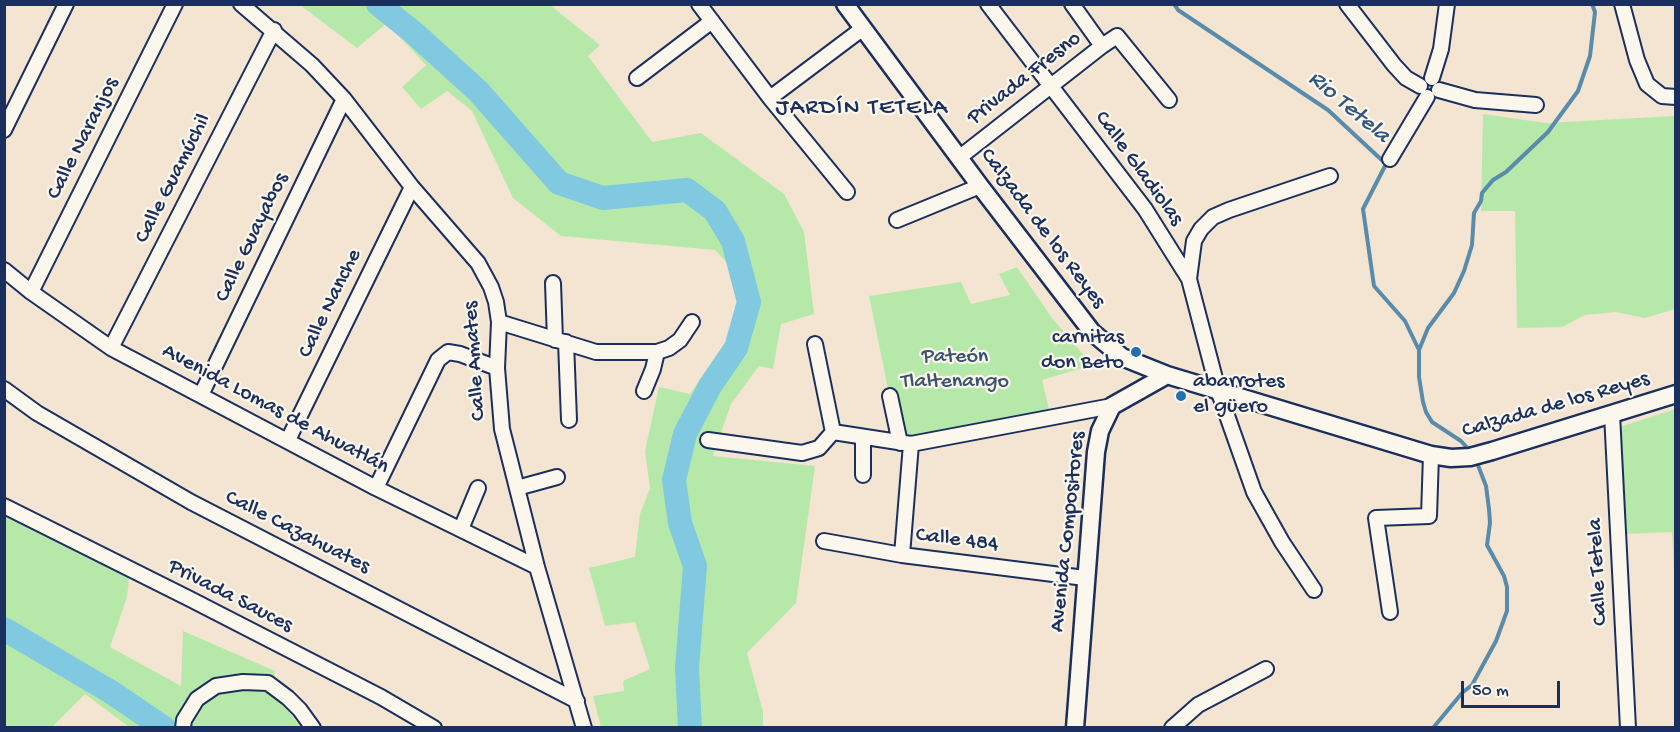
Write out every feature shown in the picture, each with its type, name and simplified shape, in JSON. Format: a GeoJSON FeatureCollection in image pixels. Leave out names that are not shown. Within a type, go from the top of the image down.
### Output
{"type":"FeatureCollection","features":[{"type":"Feature","properties":{"kind":"street"},"geometry":{"type":"LineString","coordinates":[[4,130],[66,4]]}},
{"type":"Feature","properties":{"kind":"street","name":"Calle Naranjos"},"geometry":{"type":"LineString","coordinates":[[31,292],[175,4]]}},
{"type":"Feature","properties":{"kind":"street","name":"Calle Amates"},"geometry":{"type":"LineString","coordinates":[[241,4],[312,65],[344,99],[412,187],[478,263],[491,287],[499,322],[497,368],[502,429],[537,567],[584,728]]}},
{"type":"Feature","properties":{"kind":"street"},"geometry":{"type":"LineString","coordinates":[[699,4],[770,98],[847,192]]}},
{"type":"Feature","properties":{"kind":"street","name":"Calzada de los Reyes"},"geometry":{"type":"LineString","coordinates":[[845,4],[1092,332],[1122,357],[1219,394],[1438,456],[1470,457],[1676,394]]}},
{"type":"Feature","properties":{"kind":"street","name":"Calle Gladiolas"},"geometry":{"type":"LineString","coordinates":[[988,4],[1145,209],[1189,279]]}},
{"type":"Feature","properties":{"kind":"street"},"geometry":{"type":"LineString","coordinates":[[1072,4],[1102,46]]}},
{"type":"Feature","properties":{"kind":"street"},"geometry":{"type":"LineString","coordinates":[[1347,4],[1406,78],[1430,88],[1475,100],[1536,105]]}},
{"type":"Feature","properties":{"kind":"street"},"geometry":{"type":"LineString","coordinates":[[1389,159],[1430,88],[1441,49],[1447,4]]}},
{"type":"Feature","properties":{"kind":"street"},"geometry":{"type":"LineString","coordinates":[[1622,4],[1637,60],[1647,84],[1662,96],[1676,97]]}},
{"type":"Feature","properties":{"kind":"street"},"geometry":{"type":"LineString","coordinates":[[637,78],[712,21]]}},
{"type":"Feature","properties":{"kind":"street"},"geometry":{"type":"LineString","coordinates":[[770,98],[862,29]]}},
{"type":"Feature","properties":{"kind":"street","name":"Calle Guamúchil"},"geometry":{"type":"LineString","coordinates":[[111,348],[274,30]]}},
{"type":"Feature","properties":{"kind":"street","name":"Privada Fresno"},"geometry":{"type":"LineString","coordinates":[[960,157],[1118,36],[1169,100]]}},
{"type":"Feature","properties":{"kind":"street","name":"Calle Guayabos"},"geometry":{"type":"LineString","coordinates":[[201,395],[344,99]]}},
{"type":"Feature","properties":{"kind":"street"},"geometry":{"type":"LineString","coordinates":[[1314,590],[1282,543],[1254,492],[1219,394],[1189,279],[1194,241],[1201,229],[1214,217],[1330,176]]}},
{"type":"Feature","properties":{"kind":"street"},"geometry":{"type":"LineString","coordinates":[[897,220],[980,186]]}},
{"type":"Feature","properties":{"kind":"street","name":"Calle Nanche"},"geometry":{"type":"LineString","coordinates":[[288,440],[412,187]]}},
{"type":"Feature","properties":{"kind":"street","name":"Avenida Lomas de Ahuatlán"},"geometry":{"type":"LineString","coordinates":[[4,270],[31,292],[111,348],[376,488],[537,567]]}},
{"type":"Feature","properties":{"kind":"street"},"geometry":{"type":"LineString","coordinates":[[553,282],[569,420]]}},
{"type":"Feature","properties":{"kind":"street"},"geometry":{"type":"LineString","coordinates":[[499,322],[596,352],[657,352],[669,348],[680,340],[692,321]]}},
{"type":"Feature","properties":{"kind":"street"},"geometry":{"type":"LineString","coordinates":[[815,344],[833,432]]}},
{"type":"Feature","properties":{"kind":"street"},"geometry":{"type":"LineString","coordinates":[[376,488],[438,360],[447,352],[460,354],[497,368]]}},
{"type":"Feature","properties":{"kind":"street"},"geometry":{"type":"LineString","coordinates":[[644,392],[657,352]]}},
{"type":"Feature","properties":{"kind":"street"},"geometry":{"type":"LineString","coordinates":[[1122,357],[1133,372],[1135,385],[1132,395]]}},
{"type":"Feature","properties":{"kind":"street"},"geometry":{"type":"LineString","coordinates":[[833,432],[905,444],[1112,406],[1167,375]]}},
{"type":"Feature","properties":{"kind":"street","name":"Calle Cazahuates"},"geometry":{"type":"LineString","coordinates":[[4,389],[37,413],[191,502],[577,701]]}},
{"type":"Feature","properties":{"kind":"street"},"geometry":{"type":"LineString","coordinates":[[890,396],[905,444],[902,555]]}},
{"type":"Feature","properties":{"kind":"street","name":"Avenida Compositores"},"geometry":{"type":"LineString","coordinates":[[1075,728],[1096,452],[1100,431],[1112,406]]}},
{"type":"Feature","properties":{"kind":"street","name":"Calle Tetela"},"geometry":{"type":"LineString","coordinates":[[1612,414],[1628,728]]}},
{"type":"Feature","properties":{"kind":"street"},"geometry":{"type":"LineString","coordinates":[[708,441],[802,453],[819,448],[833,432]]}},
{"type":"Feature","properties":{"kind":"street"},"geometry":{"type":"LineString","coordinates":[[863,437],[863,475]]}},
{"type":"Feature","properties":{"kind":"street"},"geometry":{"type":"LineString","coordinates":[[1390,612],[1376,518],[1429,516],[1438,456]]}},
{"type":"Feature","properties":{"kind":"street"},"geometry":{"type":"LineString","coordinates":[[517,488],[557,477]]}},
{"type":"Feature","properties":{"kind":"street"},"geometry":{"type":"LineString","coordinates":[[461,529],[478,488]]}},
{"type":"Feature","properties":{"kind":"street","name":"Privada Sauces"},"geometry":{"type":"LineString","coordinates":[[4,506],[190,599],[434,728]]}},
{"type":"Feature","properties":{"kind":"street","name":"Calle 484"},"geometry":{"type":"LineString","coordinates":[[824,541],[902,555],[1085,578]]}},
{"type":"Feature","properties":{"kind":"street"},"geometry":{"type":"LineString","coordinates":[[1172,728],[1197,705],[1266,669]]}},
{"type":"Feature","properties":{"kind":"street"},"geometry":{"type":"LineString","coordinates":[[183,728],[184,720],[197,699],[216,686],[243,682],[268,684],[288,698],[313,728]]}},
{"type":"Feature","properties":{"kind":"green space"},"geometry":{"type":"Polygon","coordinates":[[[300,5],[550,5],[600,45],[588,56],[652,142],[701,133],[784,194],[804,232],[814,314],[781,324],[773,369],[759,366],[731,404],[713,456],[815,466],[796,603],[747,653],[763,712],[763,727],[601,727],[593,696],[624,691],[623,681],[650,669],[635,622],[605,626],[589,568],[635,557],[640,514],[650,488],[645,451],[659,387],[690,394],[735,328],[739,304],[731,267],[715,250],[561,236],[513,198],[472,111],[447,91],[421,109],[402,87],[426,65],[387,23],[357,48],[300,5]]]}},
{"type":"Feature","properties":{"kind":"green space"},"geometry":{"type":"Polygon","coordinates":[[[1483,114],[1546,123],[1675,116],[1675,309],[1645,318],[1616,312],[1585,315],[1562,327],[1517,328],[1515,211],[1481,211],[1483,114]]]}},
{"type":"Feature","properties":{"kind":"green space","name":"Pateón Tlaltenango"},"geometry":{"type":"Polygon","coordinates":[[[1017,267],[1052,318],[1092,365],[1042,380],[1052,422],[1003,434],[911,444],[901,452],[869,296],[961,282],[971,304],[1010,295],[999,274],[1017,267]]]}},
{"type":"Feature","properties":{"kind":"green space"},"geometry":{"type":"Polygon","coordinates":[[[1675,409],[1675,593],[1672,532],[1624,534],[1617,428],[1675,409]]]}},
{"type":"Feature","properties":{"kind":"green space"},"geometry":{"type":"Polygon","coordinates":[[[4,506],[122,569],[129,580],[127,597],[110,647],[181,686],[183,631],[275,671],[272,692],[301,727],[129,727],[85,694],[52,727],[5,727],[4,506]]]}},
{"type":"Feature","properties":{"kind":"waterway"},"geometry":{"type":"LineString","coordinates":[[378,4],[478,91],[559,183],[603,198],[687,190],[715,211],[733,241],[749,302],[736,348],[710,386],[685,434],[674,480],[680,523],[695,566],[687,668],[690,728]]}},
{"type":"Feature","properties":{"kind":"waterway","name":"Rio Tetela"},"geometry":{"type":"LineString","coordinates":[[1174,4],[1178,10],[1328,110],[1386,164],[1363,209],[1374,286],[1405,321],[1419,350]]}},
{"type":"Feature","properties":{"kind":"waterway"},"geometry":{"type":"LineString","coordinates":[[1472,453],[1461,441],[1432,422],[1426,412],[1419,377],[1419,350],[1428,328],[1454,293],[1464,271],[1472,245],[1474,213],[1481,201],[1482,193],[1493,180],[1506,172],[1548,132],[1578,91],[1590,56],[1595,12],[1592,4]]}},
{"type":"Feature","properties":{"kind":"waterway"},"geometry":{"type":"LineString","coordinates":[[1433,728],[1462,693],[1472,685],[1496,641],[1507,611],[1507,587],[1504,576],[1487,545],[1489,509],[1486,486],[1476,460]]}},
{"type":"Feature","properties":{"kind":"waterway"},"geometry":{"type":"LineString","coordinates":[[4,629],[111,692],[164,728]]}},
{"type":"Feature","properties":{"kind":"place","name":"carnitas don Beto"},"geometry":{"type":"Point","coordinates":[1136,352]}},
{"type":"Feature","properties":{"kind":"place","name":"abarrotes el güero"},"geometry":{"type":"Point","coordinates":[1181,396]}},
{"type":"Feature","properties":{"kind":"district","name":"JARDÍN TETELA"},"geometry":{"type":"Point","coordinates":[862,109]}}]}
